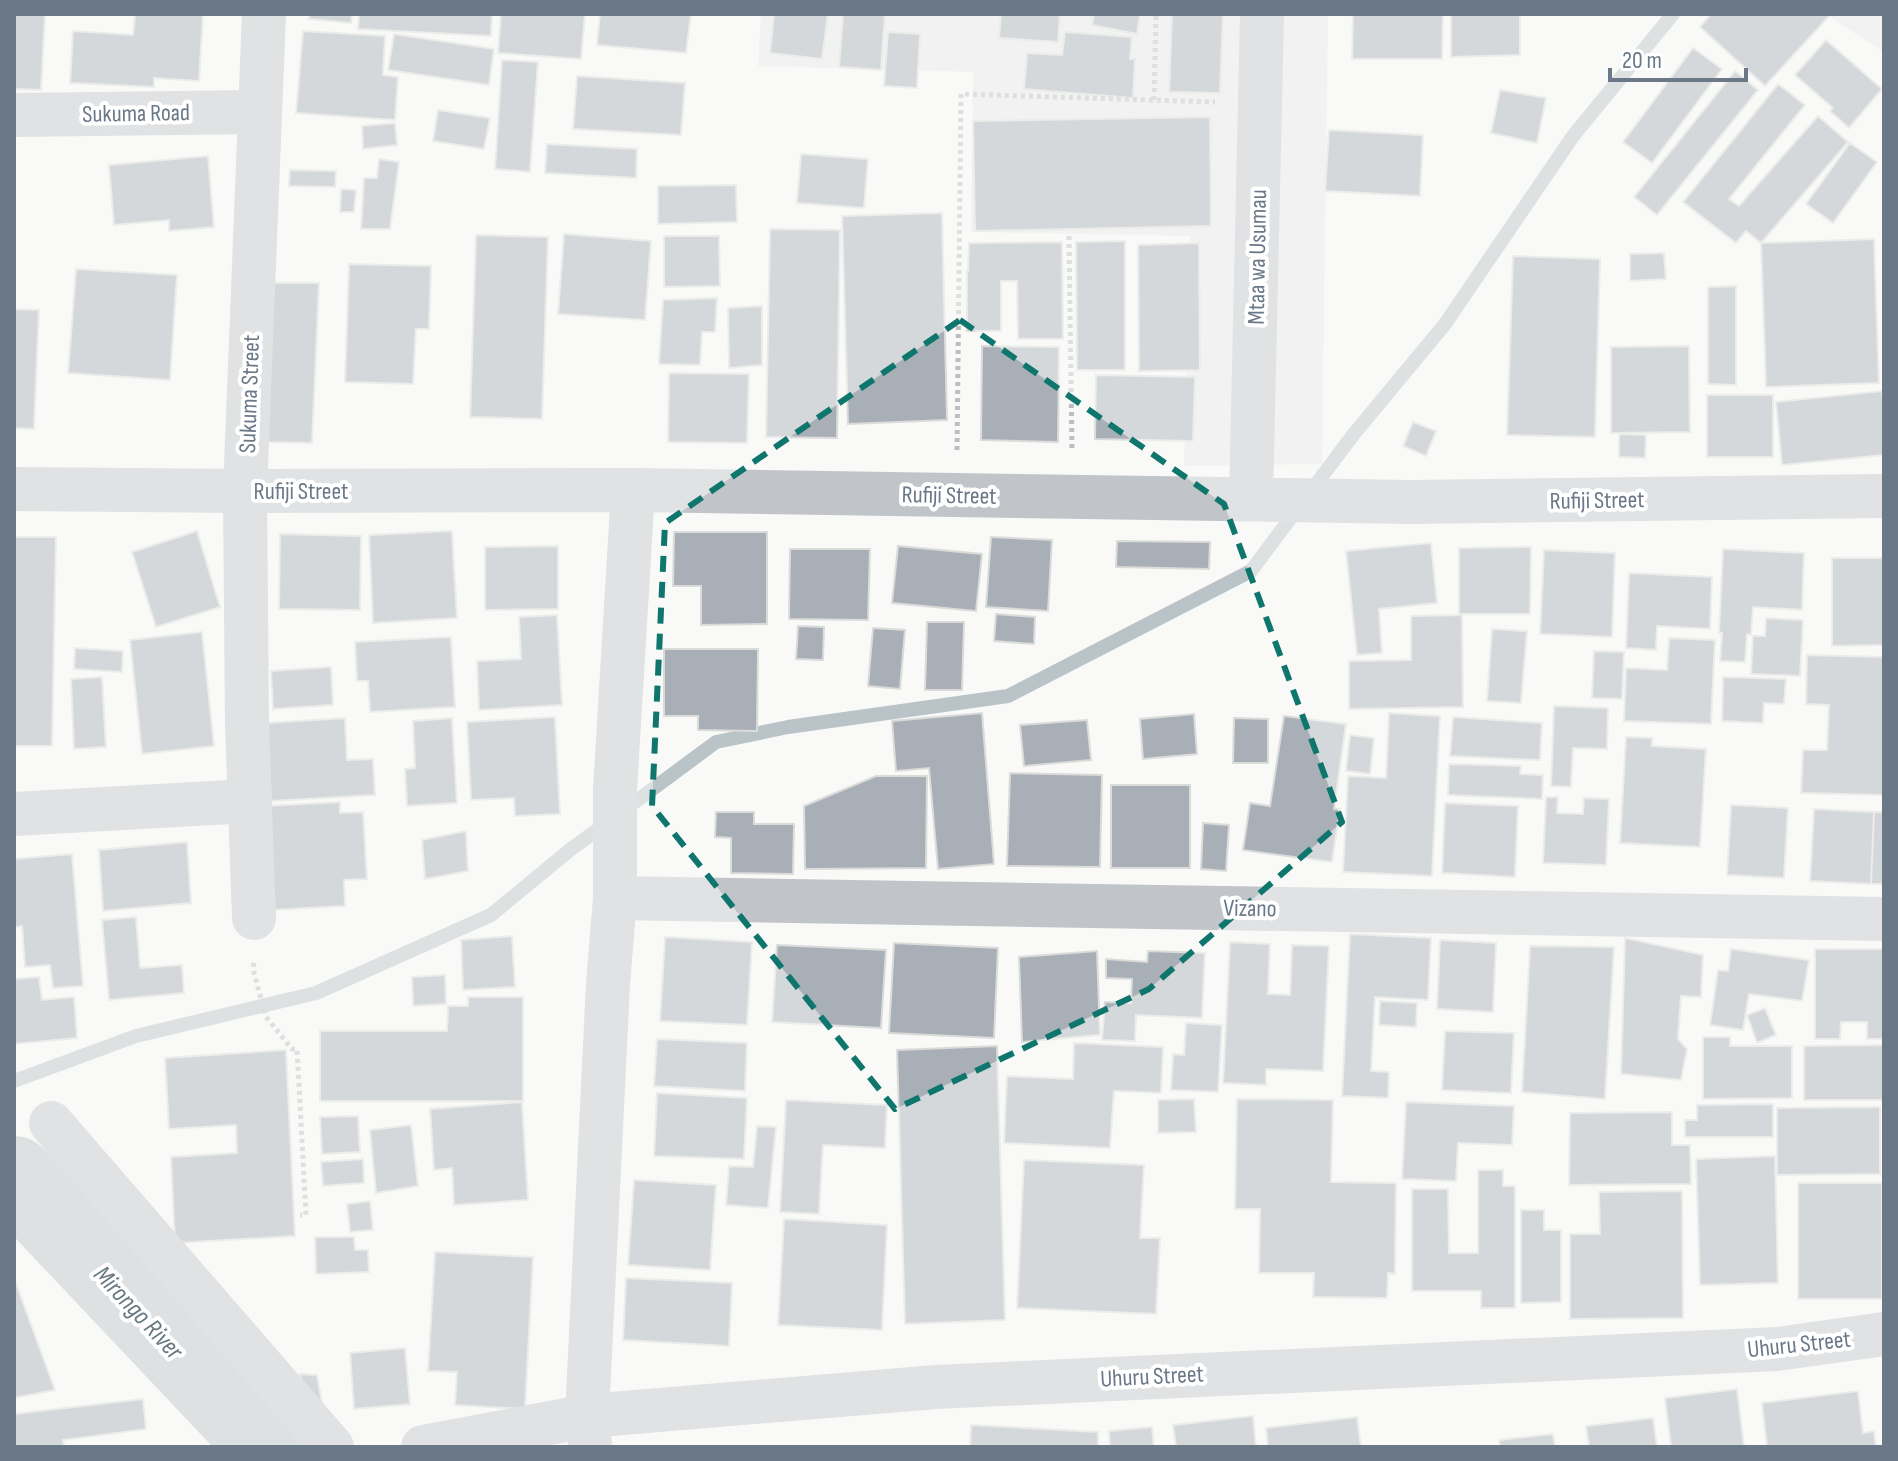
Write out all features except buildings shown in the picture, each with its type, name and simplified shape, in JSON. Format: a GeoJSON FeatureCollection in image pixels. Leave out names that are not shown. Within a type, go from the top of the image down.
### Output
{"type":"FeatureCollection","features":[{"type":"Feature","properties":{"kind":"street","name":"Sukuma Street"},"geometry":{"type":"LineString","coordinates":[[254,918],[247,723],[245,491],[264,14]]}},
{"type":"Feature","properties":{"kind":"street","name":"Mtaa wa Usumau"},"geometry":{"type":"LineString","coordinates":[[1260,500],[1262,14]]}},
{"type":"Feature","properties":{"kind":"street","name":"Sukuma Road"},"geometry":{"type":"LineString","coordinates":[[14,115],[259,112]]}},
{"type":"Feature","properties":{"kind":"street","name":"Rufiji Street"},"geometry":{"type":"LineString","coordinates":[[14,489],[633,490],[1410,502],[1884,496]]}},
{"type":"Feature","properties":{"kind":"street"},"geometry":{"type":"LineString","coordinates":[[589,1432],[615,884],[615,790],[633,490]]}},
{"type":"Feature","properties":{"kind":"street"},"geometry":{"type":"LineString","coordinates":[[14,814],[249,801]]}},
{"type":"Feature","properties":{"kind":"street","name":"Vizano"},"geometry":{"type":"LineString","coordinates":[[615,884],[1884,919]]}},
{"type":"Feature","properties":{"kind":"street"},"geometry":{"type":"LineString","coordinates":[[51,1123],[332,1447]]}},
{"type":"Feature","properties":{"kind":"street","name":"Uhuru Street"},"geometry":{"type":"LineString","coordinates":[[423,1447],[589,1432],[936,1387],[1777,1349],[1884,1334]]}},
{"type":"Feature","properties":{"kind":"path"},"geometry":{"type":"LineString","coordinates":[[1154,100],[1156,14]]}},
{"type":"Feature","properties":{"kind":"path"},"geometry":{"type":"LineString","coordinates":[[957,495],[961,94],[1260,104]]}},
{"type":"Feature","properties":{"kind":"path"},"geometry":{"type":"LineString","coordinates":[[1069,236],[1073,497]]}},
{"type":"Feature","properties":{"kind":"path"},"geometry":{"type":"LineString","coordinates":[[253,969],[266,1017],[292,1049],[297,1049],[306,1215],[300,1215]]}},
{"type":"Feature","properties":{"kind":"highlighted area"},"geometry":{"type":"Polygon","coordinates":[[[960,320],[1224,504],[1342,822],[1149,989],[895,1109],[652,806],[665,523],[960,320]]]}},
{"type":"Feature","properties":{"kind":"shaded area"},"geometry":{"type":"Polygon","coordinates":[[[761,14],[1328,14],[1322,464],[1184,466],[1190,236],[971,232],[973,72],[758,66],[761,14]]]}},
{"type":"Feature","properties":{"kind":"shaded area"},"geometry":{"type":"Polygon","coordinates":[[[1825,14],[1884,14],[1884,52],[1825,14]]]}},
{"type":"Feature","properties":{"kind":"waterway"},"geometry":{"type":"LineString","coordinates":[[1311,491],[1445,324],[1573,136],[1673,14]]}},
{"type":"Feature","properties":{"kind":"waterway"},"geometry":{"type":"LineString","coordinates":[[623,811],[716,742],[788,727],[1008,696],[1251,571],[1298,508]]}},
{"type":"Feature","properties":{"kind":"waterway"},"geometry":{"type":"LineString","coordinates":[[14,1081],[136,1036],[316,993],[491,915],[607,823]]}},
{"type":"Feature","properties":{"kind":"waterway","name":"Mirongo River"},"geometry":{"type":"LineString","coordinates":[[14,1177],[256,1433],[264,1447]]}}]}
